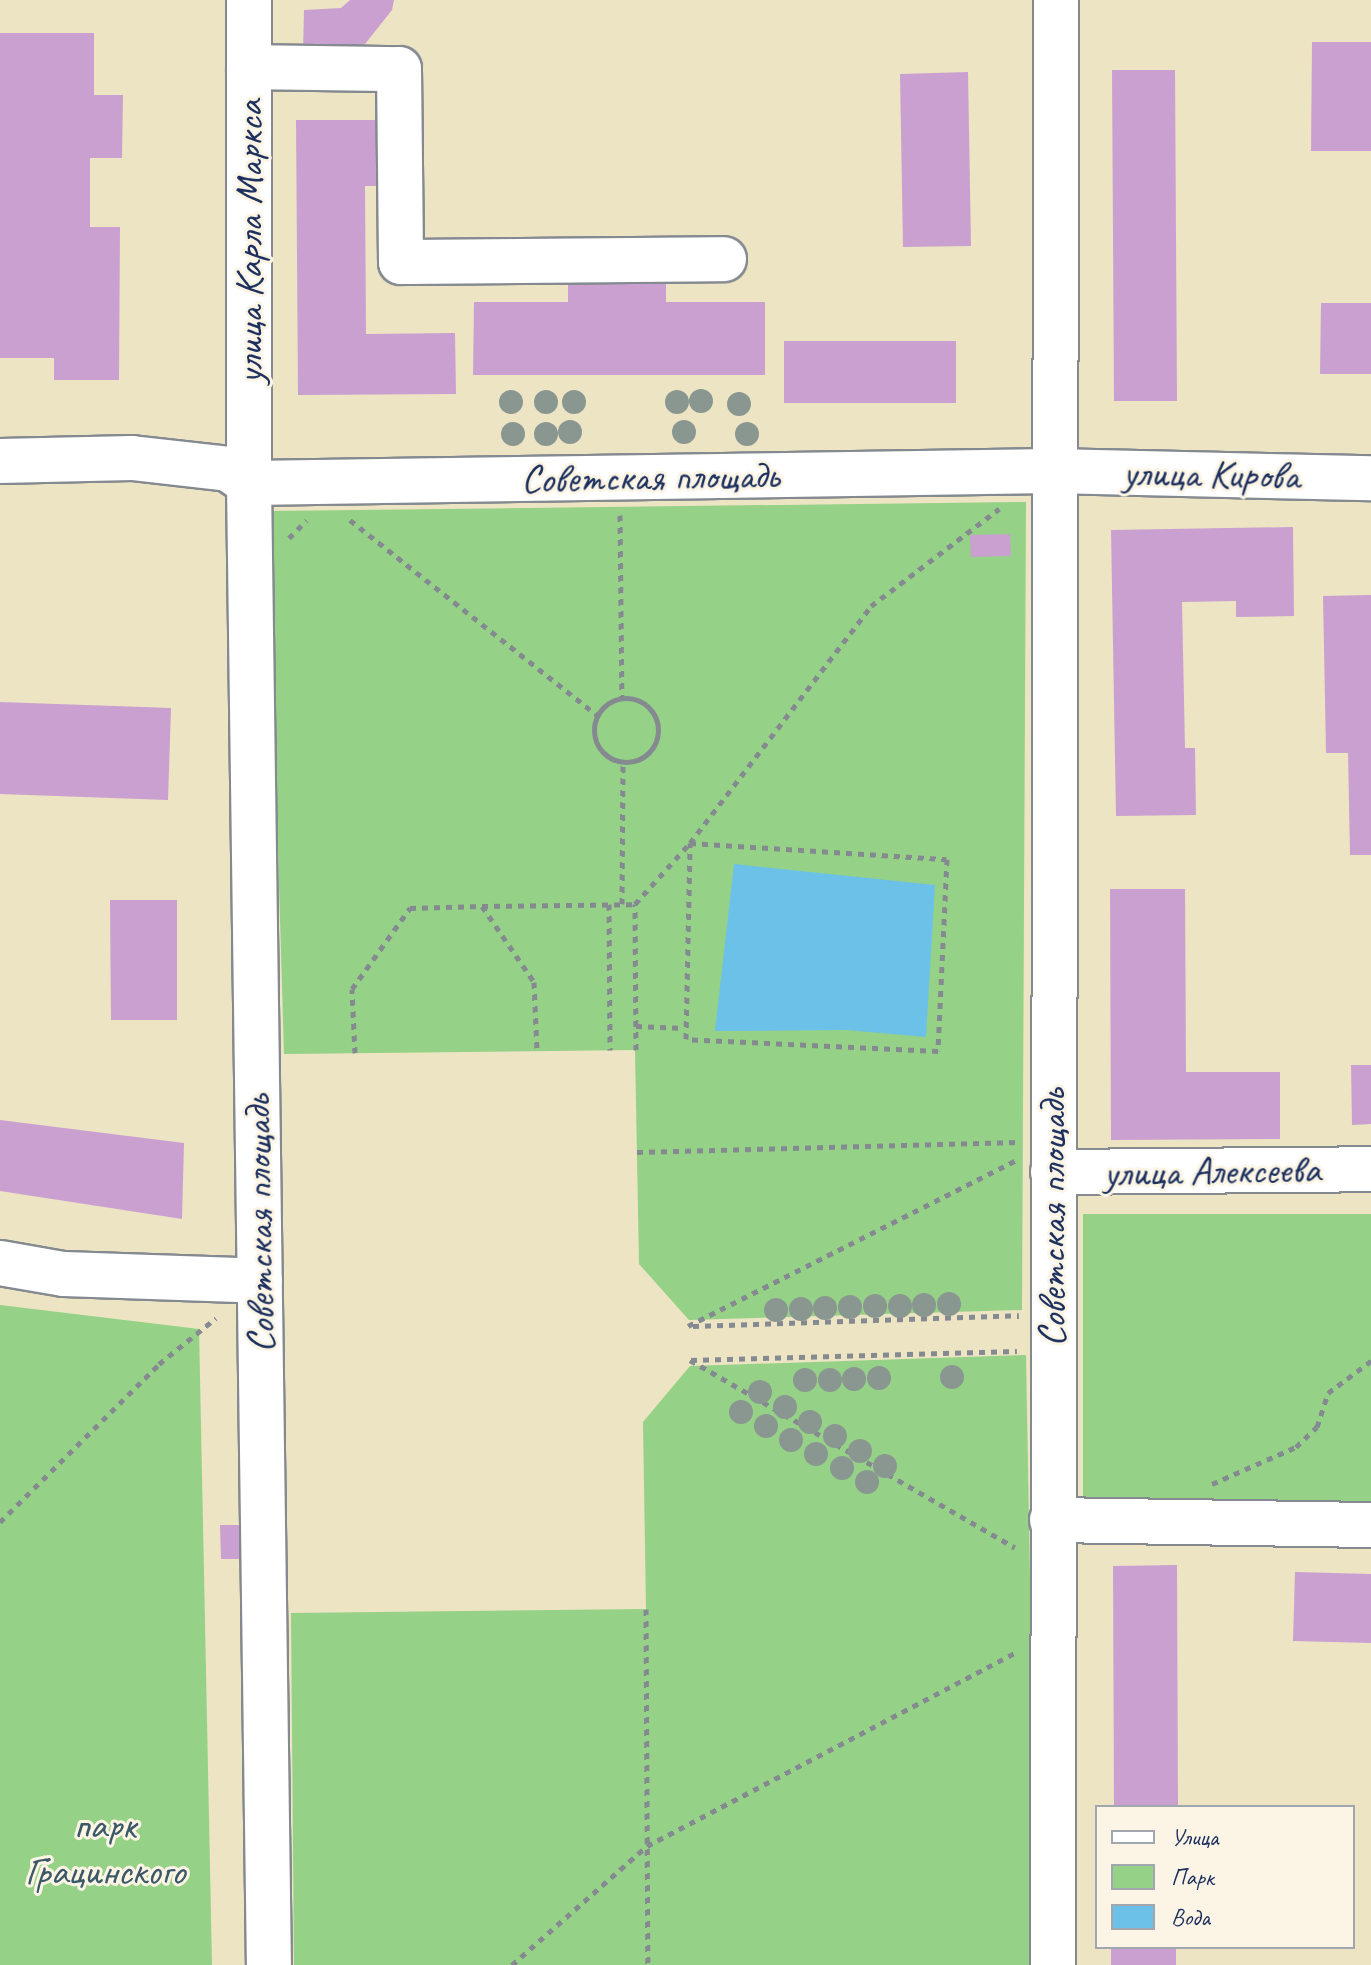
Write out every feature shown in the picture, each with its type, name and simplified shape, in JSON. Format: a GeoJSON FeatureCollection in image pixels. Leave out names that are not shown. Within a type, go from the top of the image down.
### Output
{"type":"FeatureCollection","features":[{"type":"Feature","properties":{"kind":"street","name":"улица Карла Маркса"},"geometry":{"type":"LineString","coordinates":[[249,0],[249,483]]}},
{"type":"Feature","properties":{"kind":"street","name":"Советская площадь"},"geometry":{"type":"LineString","coordinates":[[1053,1965],[1052,471],[1056,0]]}},
{"type":"Feature","properties":{"kind":"street"},"geometry":{"type":"LineString","coordinates":[[249,67],[399,69],[401,262],[724,259]]}},
{"type":"Feature","properties":{"kind":"street","name":"Советская площадь"},"geometry":{"type":"LineString","coordinates":[[0,461],[132,458],[228,469],[249,483],[1052,471]]}},
{"type":"Feature","properties":{"kind":"street","name":"улица Кирова"},"geometry":{"type":"LineString","coordinates":[[1052,471],[1371,478]]}},
{"type":"Feature","properties":{"kind":"street","name":"Советская площадь"},"geometry":{"type":"LineString","coordinates":[[249,483],[269,1965]]}},
{"type":"Feature","properties":{"kind":"street","name":"улица Алексеева"},"geometry":{"type":"LineString","coordinates":[[1053,1157],[1371,1169]]}},
{"type":"Feature","properties":{"kind":"street"},"geometry":{"type":"LineString","coordinates":[[0,1263],[64,1274],[260,1281]]}},
{"type":"Feature","properties":{"kind":"street"},"geometry":{"type":"LineString","coordinates":[[1052,1520],[1371,1525]]}},
{"type":"Feature","properties":{"kind":"path"},"geometry":{"type":"LineString","coordinates":[[636,1050],[635,904],[690,843],[871,606],[1052,471]]}},
{"type":"Feature","properties":{"kind":"path"},"geometry":{"type":"LineString","coordinates":[[280,548],[320,512]]}},
{"type":"Feature","properties":{"kind":"path"},"geometry":{"type":"LineString","coordinates":[[620,512],[622,698]]}},
{"type":"Feature","properties":{"kind":"path"},"geometry":{"type":"LineString","coordinates":[[343,514],[598,716]]}},
{"type":"Feature","properties":{"kind":"path"},"geometry":{"type":"LineString","coordinates":[[598,716],[622,698]]}},
{"type":"Feature","properties":{"kind":"path"},"geometry":{"type":"LineString","coordinates":[[622,698],[651,709],[658,729],[651,750],[623,761]]}},
{"type":"Feature","properties":{"kind":"path"},"geometry":{"type":"LineString","coordinates":[[598,716],[598,745],[623,761]]}},
{"type":"Feature","properties":{"kind":"path"},"geometry":{"type":"LineString","coordinates":[[622,904],[623,761]]}},
{"type":"Feature","properties":{"kind":"path"},"geometry":{"type":"LineString","coordinates":[[690,843],[943,857],[947,864],[938,1051],[690,1041],[684,1028],[690,843]]}},
{"type":"Feature","properties":{"kind":"path"},"geometry":{"type":"LineString","coordinates":[[609,904],[610,1050]]}},
{"type":"Feature","properties":{"kind":"path"},"geometry":{"type":"LineString","coordinates":[[355,1053],[352,989],[410,908],[635,904]]}},
{"type":"Feature","properties":{"kind":"path"},"geometry":{"type":"LineString","coordinates":[[482,906],[534,982],[537,1051]]}},
{"type":"Feature","properties":{"kind":"path"},"geometry":{"type":"LineString","coordinates":[[636,1026],[684,1028]]}},
{"type":"Feature","properties":{"kind":"path"},"geometry":{"type":"LineString","coordinates":[[637,1152],[1053,1157]]}},
{"type":"Feature","properties":{"kind":"path"},"geometry":{"type":"LineString","coordinates":[[1052,1332],[688,1326],[1053,1157]]}},
{"type":"Feature","properties":{"kind":"path"},"geometry":{"type":"LineString","coordinates":[[0,1522],[159,1364],[260,1281]]}},
{"type":"Feature","properties":{"kind":"path"},"geometry":{"type":"LineString","coordinates":[[1052,1332],[690,1360],[1053,1570]]}},
{"type":"Feature","properties":{"kind":"path"},"geometry":{"type":"LineString","coordinates":[[1163,1522],[1211,1484],[1296,1447],[1317,1427],[1328,1393],[1371,1361]]}},
{"type":"Feature","properties":{"kind":"path"},"geometry":{"type":"LineString","coordinates":[[646,1609],[648,1965]]}},
{"type":"Feature","properties":{"kind":"path"},"geometry":{"type":"LineString","coordinates":[[512,1965],[647,1846],[1020,1650]]}},
{"type":"Feature","properties":{"kind":"green space"},"geometry":{"type":"Polygon","coordinates":[[[1026,502],[1022,1310],[689,1320],[639,1264],[635,1050],[284,1054],[268,511],[1026,502]]]}},
{"type":"Feature","properties":{"kind":"green space"},"geometry":{"type":"Polygon","coordinates":[[[1083,1214],[1371,1214],[1371,1504],[1083,1504],[1083,1214]]]}},
{"type":"Feature","properties":{"kind":"green space","name":"парк Грацинского"},"geometry":{"type":"Polygon","coordinates":[[[0,1305],[199,1329],[212,1965],[0,1965],[0,1305]]]}},
{"type":"Feature","properties":{"kind":"green space"},"geometry":{"type":"Polygon","coordinates":[[[1026,1355],[1037,1965],[294,1965],[291,1613],[646,1609],[643,1422],[690,1366],[1026,1355]]]}},
{"type":"Feature","properties":{"kind":"water"},"geometry":{"type":"Polygon","coordinates":[[[734,864],[935,885],[926,1037],[846,1030],[715,1031],[734,864]]]}},
{"type":"Feature","properties":{"kind":"building"},"geometry":{"type":"Polygon","coordinates":[[[350,0],[394,0],[392,10],[365,44],[303,51],[304,10],[341,8],[350,0]]]}},
{"type":"Feature","properties":{"kind":"building"},"geometry":{"type":"Polygon","coordinates":[[[0,33],[94,33],[94,95],[123,95],[122,158],[90,158],[90,227],[120,227],[119,380],[54,380],[54,358],[0,358],[0,33]]]}},
{"type":"Feature","properties":{"kind":"building"},"geometry":{"type":"Polygon","coordinates":[[[1312,42],[1371,42],[1371,151],[1311,151],[1312,42]]]}},
{"type":"Feature","properties":{"kind":"building"},"geometry":{"type":"Polygon","coordinates":[[[1112,70],[1175,70],[1177,401],[1114,401],[1112,70]]]}},
{"type":"Feature","properties":{"kind":"building"},"geometry":{"type":"Polygon","coordinates":[[[968,72],[971,246],[903,247],[900,74],[968,72]]]}},
{"type":"Feature","properties":{"kind":"building"},"geometry":{"type":"Polygon","coordinates":[[[296,120],[378,120],[378,186],[365,186],[366,334],[455,333],[456,394],[298,395],[296,120]]]}},
{"type":"Feature","properties":{"kind":"building"},"geometry":{"type":"Polygon","coordinates":[[[568,282],[666,282],[666,302],[765,302],[765,375],[473,375],[474,302],[568,302],[568,282]]]}},
{"type":"Feature","properties":{"kind":"building"},"geometry":{"type":"Polygon","coordinates":[[[1321,303],[1371,303],[1371,374],[1320,374],[1321,303]]]}},
{"type":"Feature","properties":{"kind":"building"},"geometry":{"type":"Polygon","coordinates":[[[784,341],[956,341],[956,403],[784,403],[784,341]]]}},
{"type":"Feature","properties":{"kind":"building"},"geometry":{"type":"Polygon","coordinates":[[[1293,527],[1294,616],[1236,617],[1236,601],[1182,602],[1185,748],[1195,748],[1196,815],[1116,816],[1111,530],[1293,527]]]}},
{"type":"Feature","properties":{"kind":"building"},"geometry":{"type":"Polygon","coordinates":[[[1010,534],[1011,556],[971,557],[970,535],[1010,534]]]}},
{"type":"Feature","properties":{"kind":"building"},"geometry":{"type":"Polygon","coordinates":[[[1371,595],[1371,855],[1350,855],[1348,753],[1326,753],[1323,596],[1371,595]]]}},
{"type":"Feature","properties":{"kind":"building"},"geometry":{"type":"Polygon","coordinates":[[[0,702],[171,708],[168,800],[0,794],[0,702]]]}},
{"type":"Feature","properties":{"kind":"building"},"geometry":{"type":"Polygon","coordinates":[[[1110,889],[1185,889],[1186,1072],[1280,1072],[1280,1139],[1111,1140],[1110,889]]]}},
{"type":"Feature","properties":{"kind":"building"},"geometry":{"type":"Polygon","coordinates":[[[110,900],[177,900],[177,1020],[111,1020],[110,900]]]}},
{"type":"Feature","properties":{"kind":"building"},"geometry":{"type":"Polygon","coordinates":[[[1351,1065],[1371,1065],[1371,1124],[1352,1125],[1351,1065]]]}},
{"type":"Feature","properties":{"kind":"building"},"geometry":{"type":"Polygon","coordinates":[[[0,1120],[184,1143],[182,1219],[0,1191],[0,1120]]]}},
{"type":"Feature","properties":{"kind":"building"},"geometry":{"type":"Polygon","coordinates":[[[220,1525],[248,1525],[249,1559],[221,1559],[220,1525]]]}},
{"type":"Feature","properties":{"kind":"building"},"geometry":{"type":"Polygon","coordinates":[[[1177,1565],[1178,1805],[1114,1805],[1113,1566],[1177,1565]]]}},
{"type":"Feature","properties":{"kind":"building"},"geometry":{"type":"Polygon","coordinates":[[[1295,1572],[1371,1574],[1371,1643],[1293,1641],[1295,1572]]]}},
{"type":"Feature","properties":{"kind":"building"},"geometry":{"type":"Polygon","coordinates":[[[1111,1949],[1176,1949],[1176,1965],[1111,1965],[1111,1949]]]}}]}
